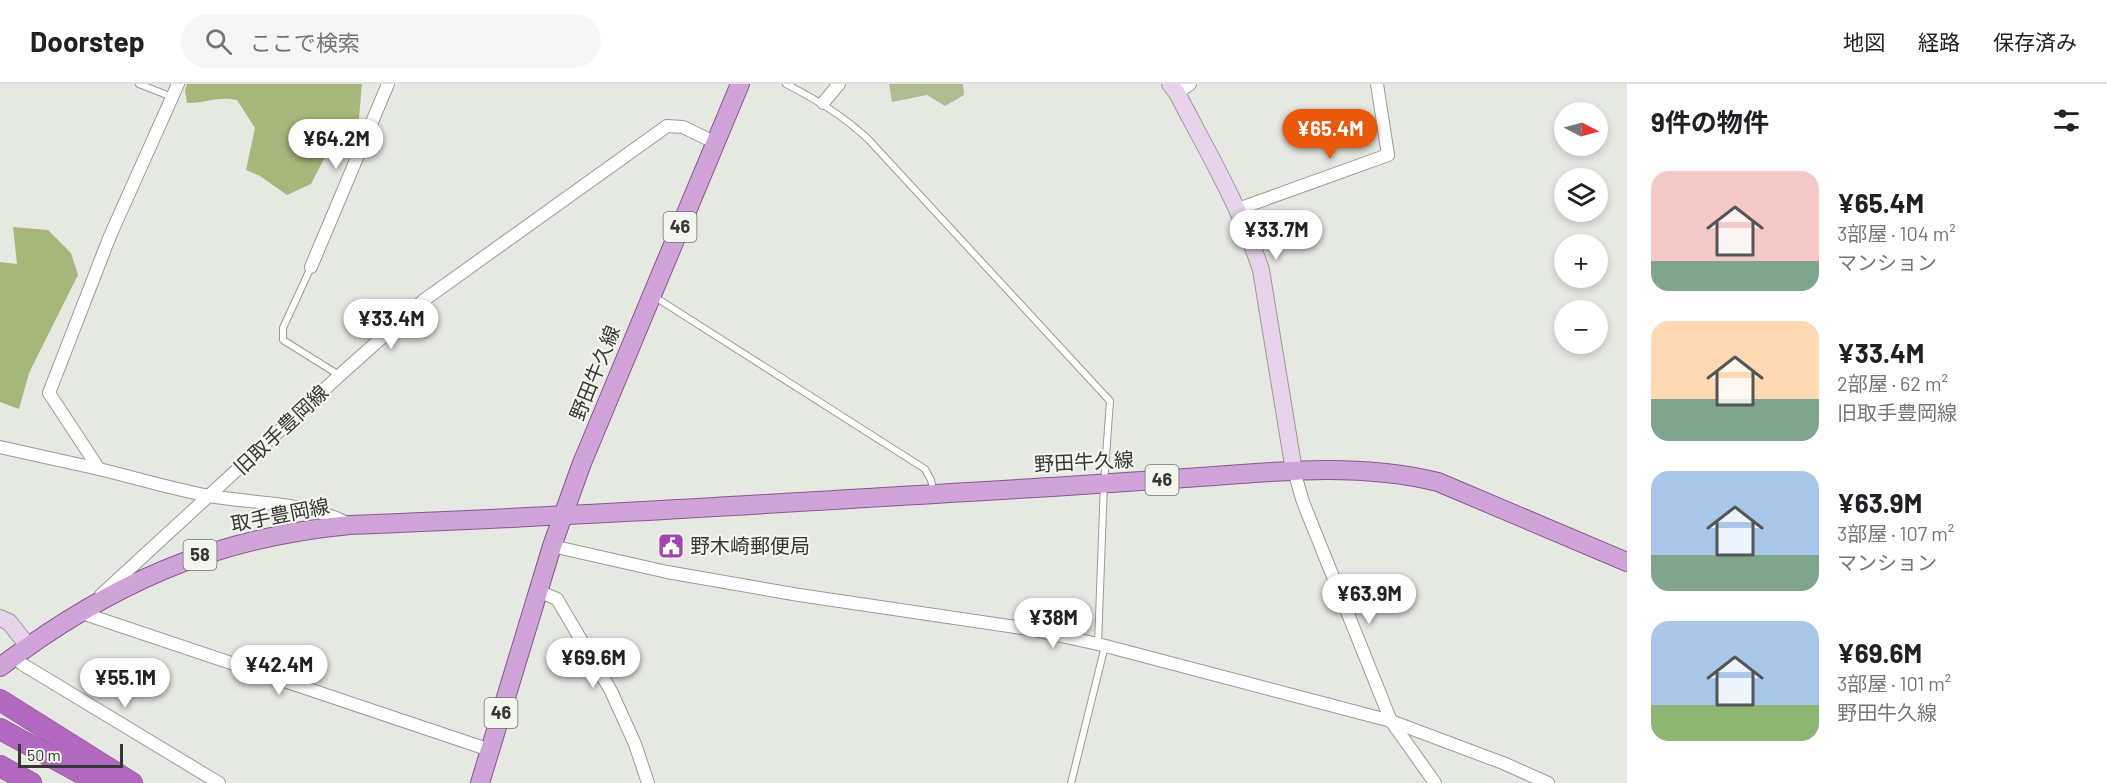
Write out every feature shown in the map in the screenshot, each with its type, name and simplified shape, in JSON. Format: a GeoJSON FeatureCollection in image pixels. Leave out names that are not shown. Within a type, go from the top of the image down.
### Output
{"type":"FeatureCollection","features":[{"type":"Feature","properties":{"kind":"highway"},"geometry":{"type":"LineString","coordinates":[[0,700],[132,783]]}},
{"type":"Feature","properties":{"kind":"highway"},"geometry":{"type":"LineString","coordinates":[[0,729],[99,783]]}},
{"type":"Feature","properties":{"kind":"highway"},"geometry":{"type":"LineString","coordinates":[[0,766],[31,783]]}},
{"type":"Feature","properties":{"kind":"main road","name":"野田牛久線"},"geometry":{"type":"LineString","coordinates":[[480,783],[552,546],[582,463],[739,84]]}},
{"type":"Feature","properties":{"kind":"main road","name":"野田牛久線"},"geometry":{"type":"LineString","coordinates":[[563,515],[1294,471],[1384,472],[1406,474],[1438,482],[1627,562]]}},
{"type":"Feature","properties":{"kind":"main road","name":"取手豊岡線"},"geometry":{"type":"LineString","coordinates":[[14,656],[85,608],[131,583],[196,556],[310,528],[563,515]]}},
{"type":"Feature","properties":{"kind":"street"},"geometry":{"type":"LineString","coordinates":[[99,470],[49,393],[110,236],[178,84]]}},
{"type":"Feature","properties":{"kind":"street"},"geometry":{"type":"LineString","coordinates":[[311,267],[388,84]]}},
{"type":"Feature","properties":{"kind":"street"},"geometry":{"type":"LineString","coordinates":[[823,103],[838,84]]}},
{"type":"Feature","properties":{"kind":"street"},"geometry":{"type":"LineString","coordinates":[[1238,209],[1388,155],[1377,84]]}},
{"type":"Feature","properties":{"kind":"street"},"geometry":{"type":"LineString","coordinates":[[1179,87],[1238,209],[1261,270],[1294,471],[1303,502],[1391,721],[1435,783]]}},
{"type":"Feature","properties":{"kind":"street","name":"旧取手豊岡線"},"geometry":{"type":"LineString","coordinates":[[85,608],[424,300],[667,126],[683,127],[716,143]]}},
{"type":"Feature","properties":{"kind":"street"},"geometry":{"type":"LineString","coordinates":[[0,447],[210,496],[334,516],[350,525]]}},
{"type":"Feature","properties":{"kind":"street"},"geometry":{"type":"LineString","coordinates":[[552,546],[667,572],[799,595],[1029,629],[1102,645],[1391,721],[1503,763],[1548,783]]}},
{"type":"Feature","properties":{"kind":"street"},"geometry":{"type":"LineString","coordinates":[[538,591],[557,599],[611,691],[635,744],[648,783]]}},
{"type":"Feature","properties":{"kind":"street"},"geometry":{"type":"LineString","coordinates":[[85,608],[490,750]]}},
{"type":"Feature","properties":{"kind":"street"},"geometry":{"type":"LineString","coordinates":[[0,618],[9,622],[14,656],[22,664],[219,783]]}},
{"type":"Feature","properties":{"kind":"lane"},"geometry":{"type":"LineString","coordinates":[[138,84],[172,97]]}},
{"type":"Feature","properties":{"kind":"lane"},"geometry":{"type":"LineString","coordinates":[[786,84],[823,103],[868,139],[1110,401],[1104,483],[1102,645],[1071,783]]}},
{"type":"Feature","properties":{"kind":"lane"},"geometry":{"type":"LineString","coordinates":[[311,267],[283,328],[283,340],[340,375]]}},
{"type":"Feature","properties":{"kind":"lane"},"geometry":{"type":"LineString","coordinates":[[651,296],[926,469],[933,493]]}},
{"type":"Feature","properties":{"kind":"green space"},"geometry":{"type":"Polygon","coordinates":[[[187,84],[362,84],[358,129],[326,155],[311,184],[287,195],[260,176],[246,170],[255,128],[237,100],[223,99],[187,103],[185,90],[187,84]]]}},
{"type":"Feature","properties":{"kind":"green space"},"geometry":{"type":"Polygon","coordinates":[[[889,84],[963,84],[964,95],[945,106],[927,95],[892,102],[889,84]]]}},
{"type":"Feature","properties":{"kind":"green space"},"geometry":{"type":"Polygon","coordinates":[[[13,227],[48,230],[71,253],[78,275],[29,373],[19,409],[0,402],[0,262],[17,264],[13,227]]]}},
{"type":"Feature","properties":{"kind":"place","name":"野木崎郵便局"},"geometry":{"type":"Point","coordinates":[671,546]}}]}
